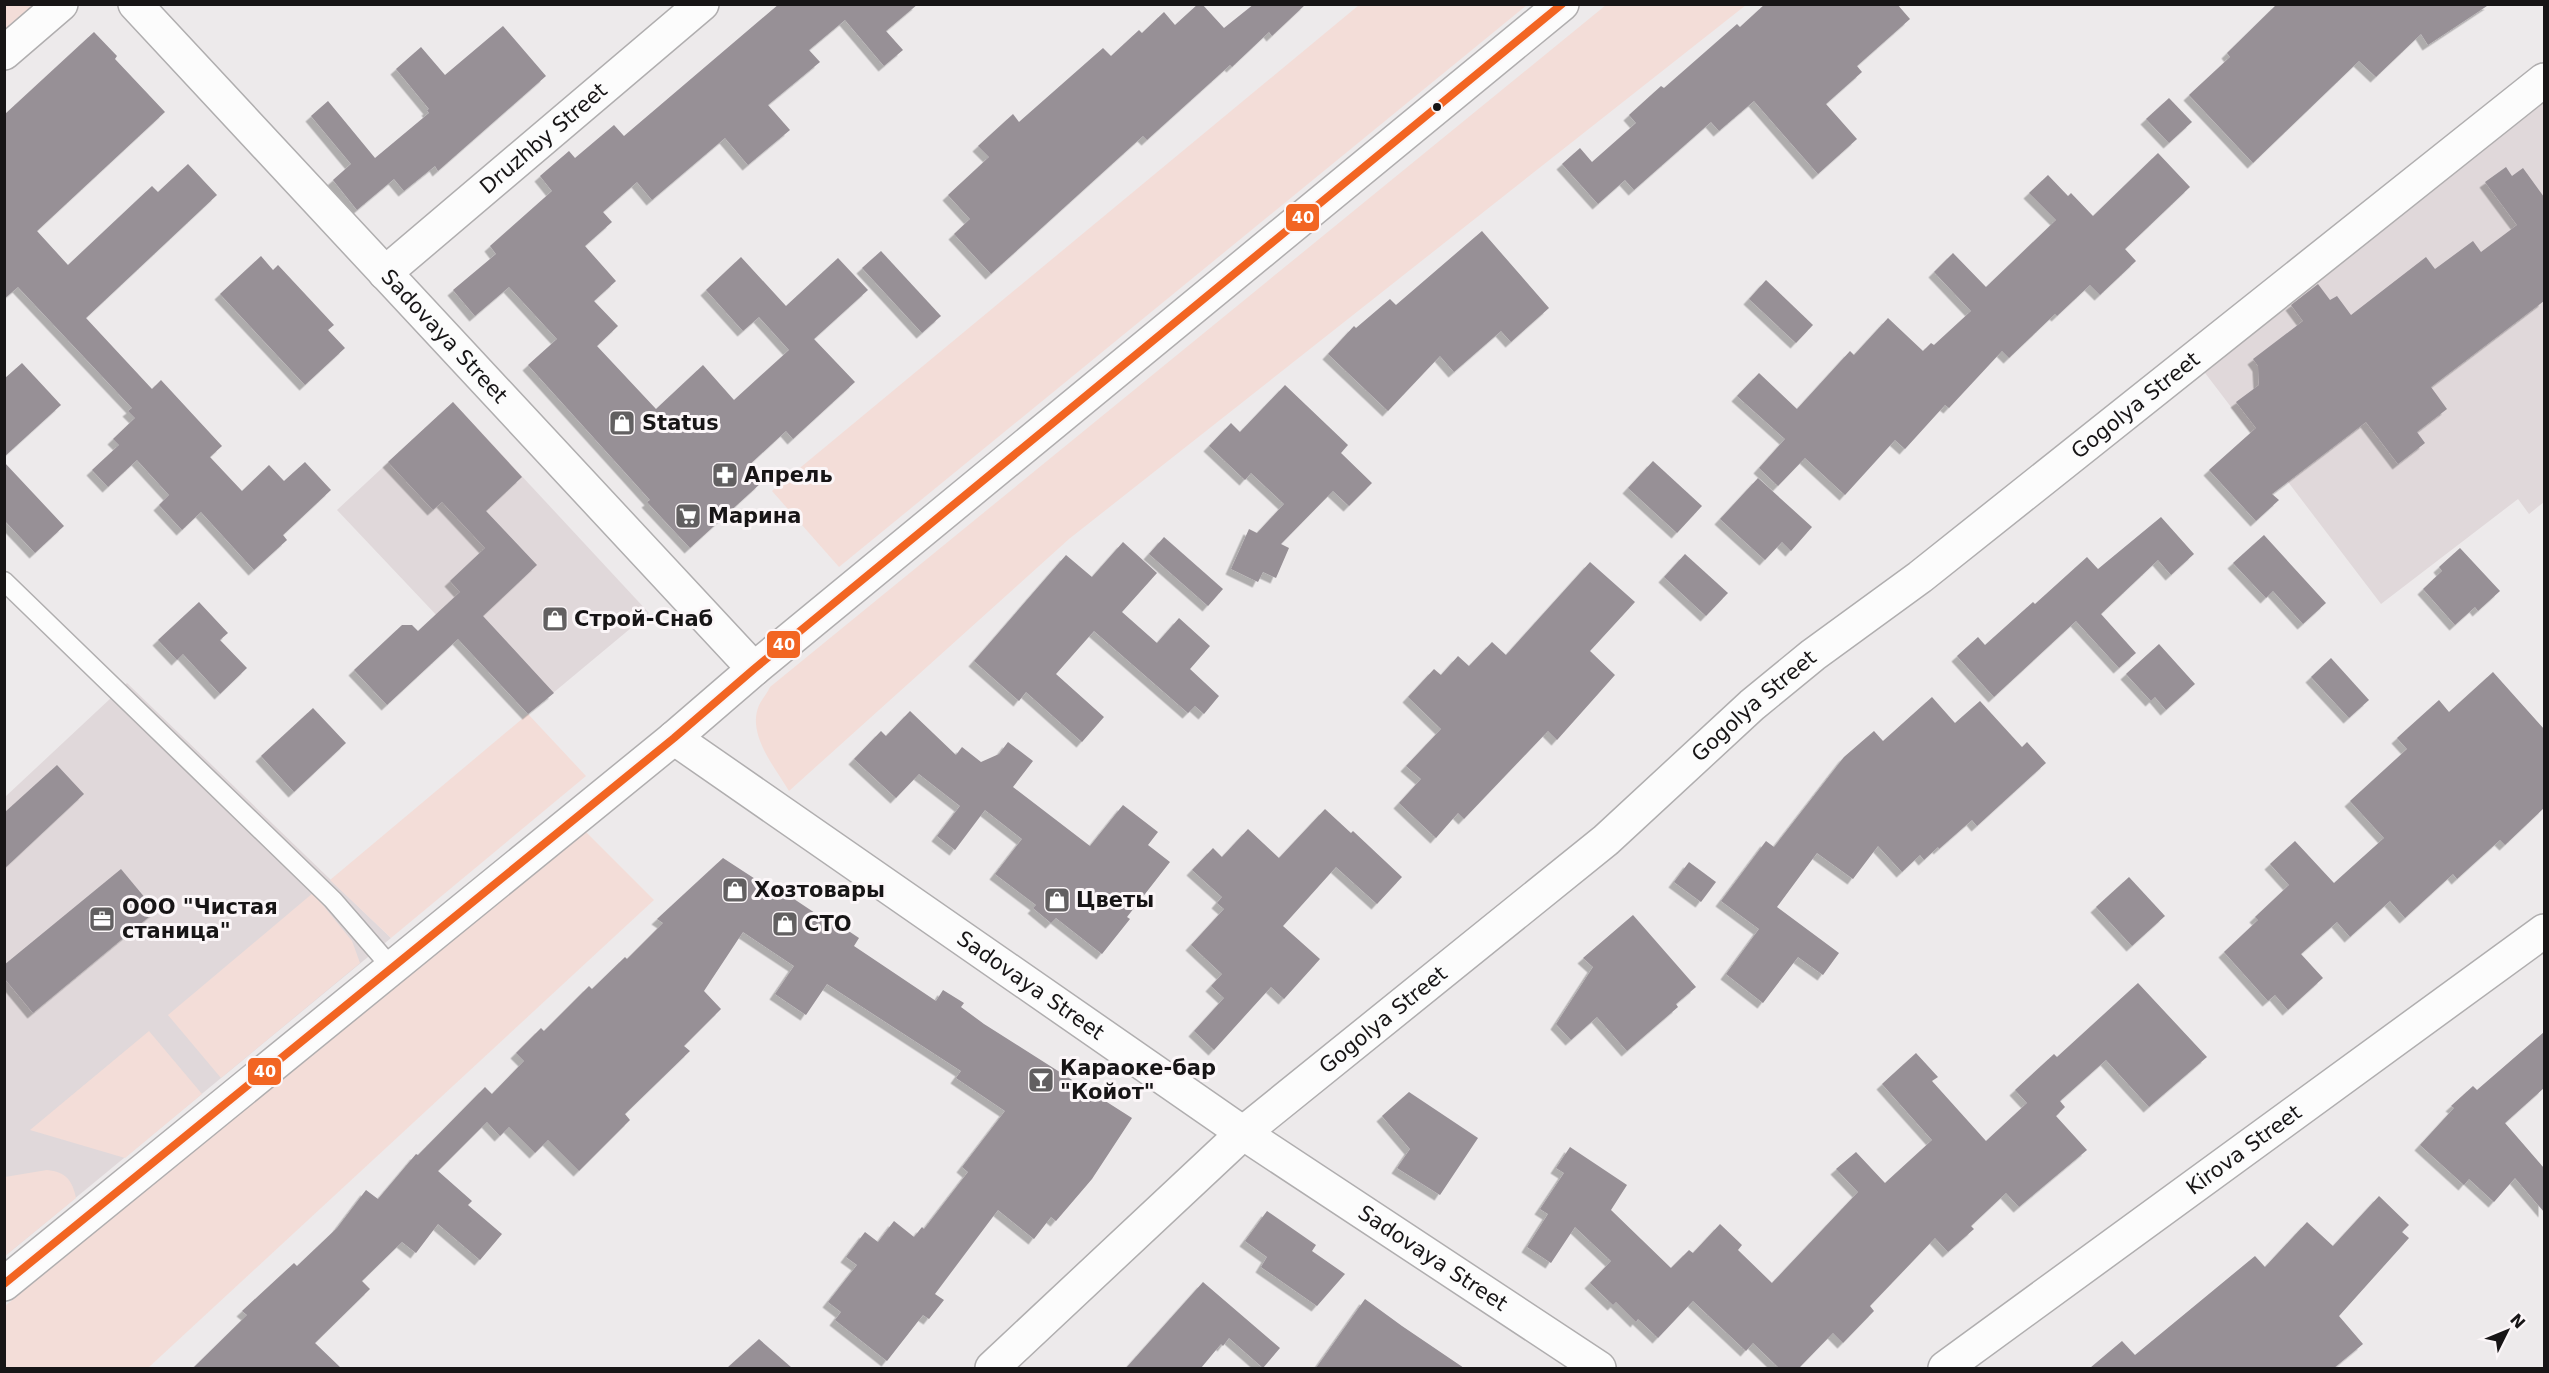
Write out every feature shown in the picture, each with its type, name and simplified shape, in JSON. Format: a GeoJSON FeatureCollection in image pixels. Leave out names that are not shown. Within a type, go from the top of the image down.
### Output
{"type":"FeatureCollection","features":[{"type":"Feature","properties":{"kind":"street"},"geometry":{"type":"LineString","coordinates":[[4,54],[61,4]]}},
{"type":"Feature","properties":{"kind":"street","name":"Sadovaya Street"},"geometry":{"type":"LineString","coordinates":[[135,4],[754,669]]}},
{"type":"Feature","properties":{"kind":"street","name":"Druzhby Street"},"geometry":{"type":"LineString","coordinates":[[385,273],[702,4]]}},
{"type":"Feature","properties":{"kind":"street"},"geometry":{"type":"LineString","coordinates":[[4,1284],[674,738],[754,669],[1562,4]]}},
{"type":"Feature","properties":{"kind":"street","name":"Gogolya Street"},"geometry":{"type":"LineString","coordinates":[[992,1368],[1243,1133],[1606,840],[1752,705],[1813,655],[1920,578],[2544,80]]}},
{"type":"Feature","properties":{"kind":"street","name":"Sadovaya Street"},"geometry":{"type":"LineString","coordinates":[[674,738],[1243,1133],[1599,1368]]}},
{"type":"Feature","properties":{"kind":"street","name":"Kirova Street"},"geometry":{"type":"LineString","coordinates":[[1945,1368],[2544,931]]}},
{"type":"Feature","properties":{"kind":"lane"},"geometry":{"type":"LineString","coordinates":[[4,581],[333,900],[392,968]]}},
{"type":"Feature","properties":{"kind":"shaded area"},"geometry":{"type":"Polygon","coordinates":[[[5,5],[44,5],[5,40],[5,5]]]}},
{"type":"Feature","properties":{"kind":"shaded area"},"geometry":{"type":"Polygon","coordinates":[[[1359,5],[1527,5],[839,567],[772,491],[1359,5]]]}},
{"type":"Feature","properties":{"kind":"shaded area"},"geometry":{"type":"Polygon","coordinates":[[[1606,5],[1746,5],[1069,539],[789,791],[765,752],[757,730],[758,708],[770,687],[1606,5]]]}},
{"type":"Feature","properties":{"kind":"shaded area"},"geometry":{"type":"Polygon","coordinates":[[[2544,89],[2544,502],[2529,514],[2518,499],[2381,604],[2199,365],[2544,89]]]}},
{"type":"Feature","properties":{"kind":"shaded area"},"geometry":{"type":"Polygon","coordinates":[[[453,402],[649,613],[529,713],[337,510],[453,402]]]}},
{"type":"Feature","properties":{"kind":"shaded area"},"geometry":{"type":"Polygon","coordinates":[[[127,683],[391,938],[5,1256],[5,797],[127,683]]]}},
{"type":"Feature","properties":{"kind":"shaded area"},"geometry":{"type":"Polygon","coordinates":[[[528,714],[586,776],[391,938],[330,880],[528,714]]]}},
{"type":"Feature","properties":{"kind":"shaded area"},"geometry":{"type":"Polygon","coordinates":[[[584,830],[654,900],[148,1368],[5,1368],[5,1306],[584,830]]]}},
{"type":"Feature","properties":{"kind":"shaded area"},"geometry":{"type":"Polygon","coordinates":[[[313,893],[352,941],[360,963],[221,1078],[168,1015],[313,893]]]}},
{"type":"Feature","properties":{"kind":"shaded area"},"geometry":{"type":"Polygon","coordinates":[[[149,1031],[202,1094],[125,1158],[30,1130],[149,1031]]]}},
{"type":"Feature","properties":{"kind":"shaded area"},"geometry":{"type":"Polygon","coordinates":[[[47,1170],[67,1178],[76,1198],[5,1256],[5,1177],[47,1170]]]}},
{"type":"Feature","properties":{"kind":"building"},"geometry":{"type":"Polygon","coordinates":[[[779,4],[918,4],[886,31],[903,50],[884,66],[845,20],[809,50],[820,62],[768,105],[790,130],[748,165],[725,138],[652,200],[637,182],[603,212],[612,222],[585,246],[616,281],[594,301],[618,326],[597,346],[656,409],[703,365],[734,400],[789,350],[759,317],[743,331],[706,290],[741,257],[786,306],[838,258],[868,290],[814,339],[855,382],[793,439],[786,431],[747,467],[761,483],[690,548],[647,502],[650,500],[528,365],[557,339],[509,287],[475,316],[453,290],[496,254],[490,246],[552,191],[540,176],[569,151],[575,158],[614,125],[624,136],[779,4]]]}},
{"type":"Feature","properties":{"kind":"building"},"geometry":{"type":"Polygon","coordinates":[[[1198,4],[1202,4],[1224,28],[1254,4],[1306,4],[1272,36],[1269,32],[1232,67],[1230,65],[1147,140],[1143,136],[991,274],[954,234],[970,219],[948,195],[989,157],[978,146],[1013,114],[1019,122],[1103,48],[1111,56],[1139,30],[1142,33],[1164,12],[1175,25],[1198,4]]]}},
{"type":"Feature","properties":{"kind":"building"},"geometry":{"type":"Polygon","coordinates":[[[1765,4],[1897,4],[1910,19],[1857,66],[1862,72],[1826,104],[1857,139],[1818,174],[1754,101],[1719,131],[1711,122],[1634,190],[1625,180],[1598,204],[1562,164],[1580,148],[1592,162],[1636,123],[1629,115],[1661,86],[1664,88],[1737,24],[1740,27],[1765,4]]]}},
{"type":"Feature","properties":{"kind":"building"},"geometry":{"type":"Polygon","coordinates":[[[2277,4],[2490,4],[2428,45],[2421,34],[2376,77],[2359,61],[2253,163],[2189,95],[2230,57],[2227,53],[2277,4]]]}},
{"type":"Feature","properties":{"kind":"building"},"geometry":{"type":"Polygon","coordinates":[[[503,26],[546,76],[438,171],[435,166],[404,191],[394,179],[357,210],[333,180],[351,164],[311,116],[328,101],[375,158],[429,113],[427,110],[429,109],[396,69],[421,47],[445,75],[503,26]]]}},
{"type":"Feature","properties":{"kind":"building"},"geometry":{"type":"Polygon","coordinates":[[[94,32],[117,56],[115,59],[165,112],[37,231],[68,265],[152,186],[158,192],[188,164],[217,195],[86,318],[152,389],[161,380],[222,446],[210,457],[242,491],[269,465],[284,481],[305,462],[331,490],[283,535],[287,540],[254,570],[201,512],[182,530],[159,505],[169,495],[137,460],[108,487],[92,470],[119,445],[113,439],[135,418],[128,411],[132,408],[18,287],[4,299],[4,115],[94,32]]]}},
{"type":"Feature","properties":{"kind":"building"},"geometry":{"type":"Polygon","coordinates":[[[2169,98],[2192,122],[2169,143],[2146,119],[2169,98]]]}},
{"type":"Feature","properties":{"kind":"building"},"geometry":{"type":"Polygon","coordinates":[[[2158,153],[2190,187],[2125,249],[2136,261],[2100,295],[2090,285],[2057,316],[2055,314],[2009,358],[2002,351],[1949,408],[1945,405],[1905,449],[1895,440],[1845,495],[1805,458],[1778,486],[1759,468],[1785,439],[1737,396],[1759,373],[1797,409],[1850,351],[1854,355],[1888,318],[1923,351],[1931,343],[1934,345],[1971,311],[1934,272],[1953,253],[1986,287],[2056,220],[2029,193],[2048,175],[2068,196],[2071,193],[2093,216],[2158,153]]]}},
{"type":"Feature","properties":{"kind":"building"},"geometry":{"type":"Polygon","coordinates":[[[2506,167],[2512,176],[2523,168],[2544,197],[2544,301],[2431,387],[2447,409],[2417,432],[2425,443],[2398,464],[2366,422],[2272,494],[2279,500],[2256,521],[2209,470],[2256,428],[2236,402],[2259,385],[2258,366],[2253,359],[2303,321],[2291,305],[2318,284],[2330,300],[2337,296],[2351,315],[2426,257],[2435,269],[2473,241],[2481,252],[2517,225],[2485,182],[2506,167]]]}},
{"type":"Feature","properties":{"kind":"building"},"geometry":{"type":"Polygon","coordinates":[[[1482,231],[1549,308],[1511,342],[1501,331],[1454,372],[1440,356],[1388,411],[1328,354],[1354,326],[1356,328],[1390,299],[1396,305],[1482,231]]]}},
{"type":"Feature","properties":{"kind":"building"},"geometry":{"type":"Polygon","coordinates":[[[881,251],[941,316],[922,333],[862,268],[881,251]]]}},
{"type":"Feature","properties":{"kind":"building"},"geometry":{"type":"Polygon","coordinates":[[[261,256],[273,270],[278,265],[334,325],[328,330],[345,348],[305,385],[220,294],[261,256]]]}},
{"type":"Feature","properties":{"kind":"building"},"geometry":{"type":"Polygon","coordinates":[[[1766,280],[1813,325],[1796,343],[1749,299],[1766,280]]]}},
{"type":"Feature","properties":{"kind":"building"},"geometry":{"type":"Polygon","coordinates":[[[22,363],[61,405],[4,457],[4,379],[22,363]]]}},
{"type":"Feature","properties":{"kind":"building"},"geometry":{"type":"Polygon","coordinates":[[[1285,385],[1348,445],[1341,453],[1372,483],[1349,506],[1333,491],[1281,544],[1289,548],[1276,578],[1263,572],[1258,582],[1231,569],[1249,529],[1257,533],[1284,504],[1251,473],[1245,480],[1209,446],[1231,423],[1240,432],[1285,385]]]}},
{"type":"Feature","properties":{"kind":"building"},"geometry":{"type":"Polygon","coordinates":[[[453,402],[522,477],[486,511],[537,565],[483,616],[554,693],[528,714],[458,639],[387,705],[354,670],[402,625],[412,625],[418,631],[460,592],[450,581],[485,548],[442,502],[433,510],[388,462],[453,402]]]}},
{"type":"Feature","properties":{"kind":"building"},"geometry":{"type":"Polygon","coordinates":[[[1653,461],[1702,506],[1677,533],[1628,488],[1653,461]]]}},
{"type":"Feature","properties":{"kind":"building"},"geometry":{"type":"Polygon","coordinates":[[[4,462],[64,526],[35,553],[4,520],[4,462]]]}},
{"type":"Feature","properties":{"kind":"building"},"geometry":{"type":"Polygon","coordinates":[[[1758,478],[1812,527],[1791,551],[1782,542],[1765,560],[1720,519],[1758,478]]]}},
{"type":"Feature","properties":{"kind":"building"},"geometry":{"type":"Polygon","coordinates":[[[2161,517],[2194,554],[2171,575],[2158,560],[2101,614],[2136,653],[2119,668],[2076,621],[1994,697],[1957,656],[1978,637],[1985,645],[2087,557],[2098,569],[2161,517]]]}},
{"type":"Feature","properties":{"kind":"building"},"geometry":{"type":"Polygon","coordinates":[[[2264,535],[2326,603],[2303,624],[2273,591],[2266,598],[2233,563],[2264,535]]]}},
{"type":"Feature","properties":{"kind":"building"},"geometry":{"type":"Polygon","coordinates":[[[1164,537],[1223,589],[1208,606],[1149,554],[1164,537]]]}},
{"type":"Feature","properties":{"kind":"building"},"geometry":{"type":"Polygon","coordinates":[[[1123,542],[1157,573],[1122,612],[1157,643],[1179,618],[1210,646],[1190,669],[1219,696],[1204,714],[1195,706],[1188,713],[1094,631],[1056,674],[1104,717],[1082,742],[1026,692],[1019,701],[974,661],[1066,555],[1092,577],[1123,542]]]}},
{"type":"Feature","properties":{"kind":"building"},"geometry":{"type":"Polygon","coordinates":[[[2460,548],[2500,591],[2478,611],[2475,607],[2455,625],[2423,589],[2442,571],[2439,567],[2460,548]]]}},
{"type":"Feature","properties":{"kind":"building"},"geometry":{"type":"Polygon","coordinates":[[[1685,554],[1728,593],[1706,616],[1664,577],[1685,554]]]}},
{"type":"Feature","properties":{"kind":"building"},"geometry":{"type":"Polygon","coordinates":[[[1590,562],[1635,602],[1590,651],[1615,675],[1557,740],[1548,731],[1464,819],[1458,813],[1436,838],[1399,803],[1421,779],[1406,766],[1441,729],[1408,697],[1434,669],[1441,675],[1458,656],[1469,666],[1492,642],[1506,655],[1590,562]]]}},
{"type":"Feature","properties":{"kind":"building"},"geometry":{"type":"Polygon","coordinates":[[[199,602],[228,633],[220,640],[247,668],[220,694],[183,654],[177,660],[158,640],[199,602]]]}},
{"type":"Feature","properties":{"kind":"building"},"geometry":{"type":"Polygon","coordinates":[[[2159,644],[2195,684],[2166,710],[2155,697],[2151,701],[2126,674],[2159,644]]]}},
{"type":"Feature","properties":{"kind":"building"},"geometry":{"type":"Polygon","coordinates":[[[2331,658],[2369,700],[2349,718],[2311,677],[2331,658]]]}},
{"type":"Feature","properties":{"kind":"building"},"geometry":{"type":"Polygon","coordinates":[[[2493,672],[2544,729],[2544,808],[2505,845],[2500,840],[2457,879],[2453,874],[2405,918],[2390,901],[2350,937],[2337,922],[2301,954],[2323,978],[2288,1010],[2275,995],[2268,1001],[2224,952],[2258,920],[2255,917],[2289,885],[2270,864],[2295,841],[2334,883],[2384,838],[2350,801],[2407,749],[2397,738],[2439,700],[2449,712],[2493,672]]]}},
{"type":"Feature","properties":{"kind":"building"},"geometry":{"type":"Polygon","coordinates":[[[1932,697],[1955,723],[1980,701],[2022,747],[2027,742],[2046,763],[1977,826],[1972,820],[1939,849],[1938,847],[1924,860],[1920,855],[1902,872],[1878,846],[1853,879],[1817,853],[1777,907],[1839,953],[1823,975],[1798,957],[1763,1003],[1726,974],[1759,929],[1721,901],[1766,841],[1774,847],[1844,757],[1874,731],[1883,741],[1932,697]]]}},
{"type":"Feature","properties":{"kind":"building"},"geometry":{"type":"Polygon","coordinates":[[[313,708],[346,743],[294,792],[261,756],[313,708]]]}},
{"type":"Feature","properties":{"kind":"building"},"geometry":{"type":"Polygon","coordinates":[[[910,711],[956,755],[962,747],[981,762],[999,754],[1008,742],[1033,761],[1013,787],[1090,846],[1123,805],[1158,832],[1148,845],[1170,862],[1127,917],[1130,919],[1102,954],[1056,918],[1051,923],[1033,908],[1036,905],[995,874],[1022,839],[985,810],[955,850],[937,836],[960,806],[919,774],[896,798],[854,759],[881,731],[886,736],[910,711]]]}},
{"type":"Feature","properties":{"kind":"building"},"geometry":{"type":"Polygon","coordinates":[[[57,765],[84,794],[4,869],[4,813],[57,765]]]}},
{"type":"Feature","properties":{"kind":"building"},"geometry":{"type":"Polygon","coordinates":[[[1325,809],[1351,833],[1353,831],[1402,877],[1377,904],[1336,867],[1283,926],[1320,959],[1284,999],[1271,987],[1214,1050],[1194,1031],[1224,998],[1211,986],[1222,974],[1191,945],[1224,909],[1217,903],[1222,897],[1192,870],[1213,848],[1222,857],[1248,829],[1279,858],[1325,809]]]}},
{"type":"Feature","properties":{"kind":"building"},"geometry":{"type":"Polygon","coordinates":[[[723,858],[780,895],[782,891],[833,925],[835,922],[859,938],[854,946],[936,1001],[943,990],[964,1003],[961,1007],[984,1024],[1132,1118],[1092,1179],[1056,1221],[1051,1217],[1034,1239],[998,1210],[935,1294],[944,1300],[929,1319],[923,1315],[887,1361],[835,1320],[841,1312],[828,1302],[857,1265],[846,1257],[865,1232],[878,1242],[894,1221],[914,1237],[922,1227],[924,1229],[968,1172],[962,1167],[1005,1111],[956,1078],[961,1071],[827,984],[806,1015],[775,994],[794,966],[743,932],[704,991],[721,1009],[684,1046],[690,1051],[625,1114],[630,1120],[579,1171],[548,1140],[535,1153],[509,1127],[500,1136],[487,1122],[438,1171],[472,1201],[468,1205],[502,1234],[480,1260],[438,1224],[416,1253],[402,1242],[362,1281],[370,1289],[315,1343],[341,1368],[193,1368],[247,1315],[242,1311],[294,1263],[297,1266],[337,1228],[366,1190],[378,1199],[416,1154],[418,1155],[485,1087],[492,1094],[524,1061],[516,1053],[541,1028],[544,1031],[589,986],[592,989],[625,957],[627,959],[663,923],[657,919],[723,858]]]}},
{"type":"Feature","properties":{"kind":"building"},"geometry":{"type":"Polygon","coordinates":[[[1689,862],[1716,882],[1701,902],[1674,882],[1689,862]]]}},
{"type":"Feature","properties":{"kind":"building"},"geometry":{"type":"Polygon","coordinates":[[[121,869],[156,911],[33,1013],[4,978],[4,965],[121,869]]]}},
{"type":"Feature","properties":{"kind":"building"},"geometry":{"type":"Polygon","coordinates":[[[2129,877],[2165,916],[2132,946],[2096,907],[2129,877]]]}},
{"type":"Feature","properties":{"kind":"building"},"geometry":{"type":"Polygon","coordinates":[[[1633,915],[1696,987],[1676,1004],[1678,1007],[1627,1051],[1597,1017],[1571,1040],[1556,1024],[1593,967],[1583,958],[1633,915]]]}},
{"type":"Feature","properties":{"kind":"building"},"geometry":{"type":"Polygon","coordinates":[[[2138,983],[2207,1057],[2149,1107],[2106,1060],[2060,1101],[2065,1107],[2056,1116],[2087,1150],[2019,1207],[2006,1193],[1971,1226],[1974,1229],[1948,1252],[1935,1238],[1870,1306],[1874,1311],[1843,1343],[1833,1333],[1799,1368],[1779,1368],[1753,1343],[1746,1351],[1693,1301],[1658,1338],[1638,1319],[1636,1322],[1616,1302],[1613,1305],[1590,1283],[1611,1261],[1575,1227],[1551,1263],[1527,1247],[1548,1214],[1540,1209],[1564,1173],[1556,1168],[1570,1147],[1627,1185],[1611,1210],[1671,1268],[1689,1250],[1693,1253],[1720,1224],[1742,1245],[1738,1250],[1772,1283],[1858,1192],[1836,1169],[1856,1152],[1885,1183],[1932,1140],[1882,1084],[1916,1053],[1938,1077],[1932,1081],[1986,1141],[2027,1103],[2015,1090],[2054,1054],[2057,1057],[2138,983]]]}},
{"type":"Feature","properties":{"kind":"building"},"geometry":{"type":"Polygon","coordinates":[[[2544,1032],[2544,1088],[2505,1123],[2544,1168],[2544,1212],[2515,1178],[2494,1202],[2469,1179],[2464,1185],[2420,1145],[2454,1108],[2451,1106],[2473,1086],[2477,1090],[2544,1032]]]}},
{"type":"Feature","properties":{"kind":"building"},"geometry":{"type":"Polygon","coordinates":[[[1409,1092],[1478,1138],[1440,1195],[1397,1168],[1410,1149],[1382,1116],[1409,1092]]]}},
{"type":"Feature","properties":{"kind":"building"},"geometry":{"type":"Polygon","coordinates":[[[2379,1196],[2409,1225],[2402,1232],[2409,1238],[2339,1316],[2363,1344],[2334,1368],[2090,1368],[2122,1341],[2135,1355],[2255,1256],[2265,1267],[2307,1222],[2333,1246],[2379,1196]]]}},
{"type":"Feature","properties":{"kind":"building"},"geometry":{"type":"Polygon","coordinates":[[[1267,1211],[1316,1245],[1312,1251],[1345,1274],[1317,1306],[1261,1267],[1267,1257],[1245,1241],[1267,1211]]]}},
{"type":"Feature","properties":{"kind":"building"},"geometry":{"type":"Polygon","coordinates":[[[1203,1282],[1280,1348],[1263,1368],[1229,1338],[1201,1368],[1126,1368],[1203,1282]]]}},
{"type":"Feature","properties":{"kind":"building"},"geometry":{"type":"Polygon","coordinates":[[[1365,1299],[1402,1326],[1464,1368],[1316,1368],[1365,1299]]]}},
{"type":"Feature","properties":{"kind":"building"},"geometry":{"type":"Polygon","coordinates":[[[759,1339],[792,1368],[727,1368],[759,1339]]]}},
{"type":"Feature","properties":{"kind":"transit line","name":"40"},"geometry":{"type":"LineString","coordinates":[[4,1284],[674,738],[754,669],[1562,4]]}},
{"type":"Feature","properties":{"kind":"place","name":"Status"},"geometry":{"type":"Point","coordinates":[622,423]}},
{"type":"Feature","properties":{"kind":"place","name":"Апрель"},"geometry":{"type":"Point","coordinates":[725,475]}},
{"type":"Feature","properties":{"kind":"place","name":"Марина"},"geometry":{"type":"Point","coordinates":[688,516]}},
{"type":"Feature","properties":{"kind":"place","name":"Строй-Снаб"},"geometry":{"type":"Point","coordinates":[555,619]}},
{"type":"Feature","properties":{"kind":"place","name":"Хозтовары"},"geometry":{"type":"Point","coordinates":[735,890]}},
{"type":"Feature","properties":{"kind":"place","name":"Цветы"},"geometry":{"type":"Point","coordinates":[1057,900]}},
{"type":"Feature","properties":{"kind":"place","name":"ООО \"Чистая станица\""},"geometry":{"type":"Point","coordinates":[102,919]}},
{"type":"Feature","properties":{"kind":"place","name":"СТО"},"geometry":{"type":"Point","coordinates":[785,924]}},
{"type":"Feature","properties":{"kind":"place","name":"Караоке-бар \"Койот\""},"geometry":{"type":"Point","coordinates":[1041,1080]}}]}
